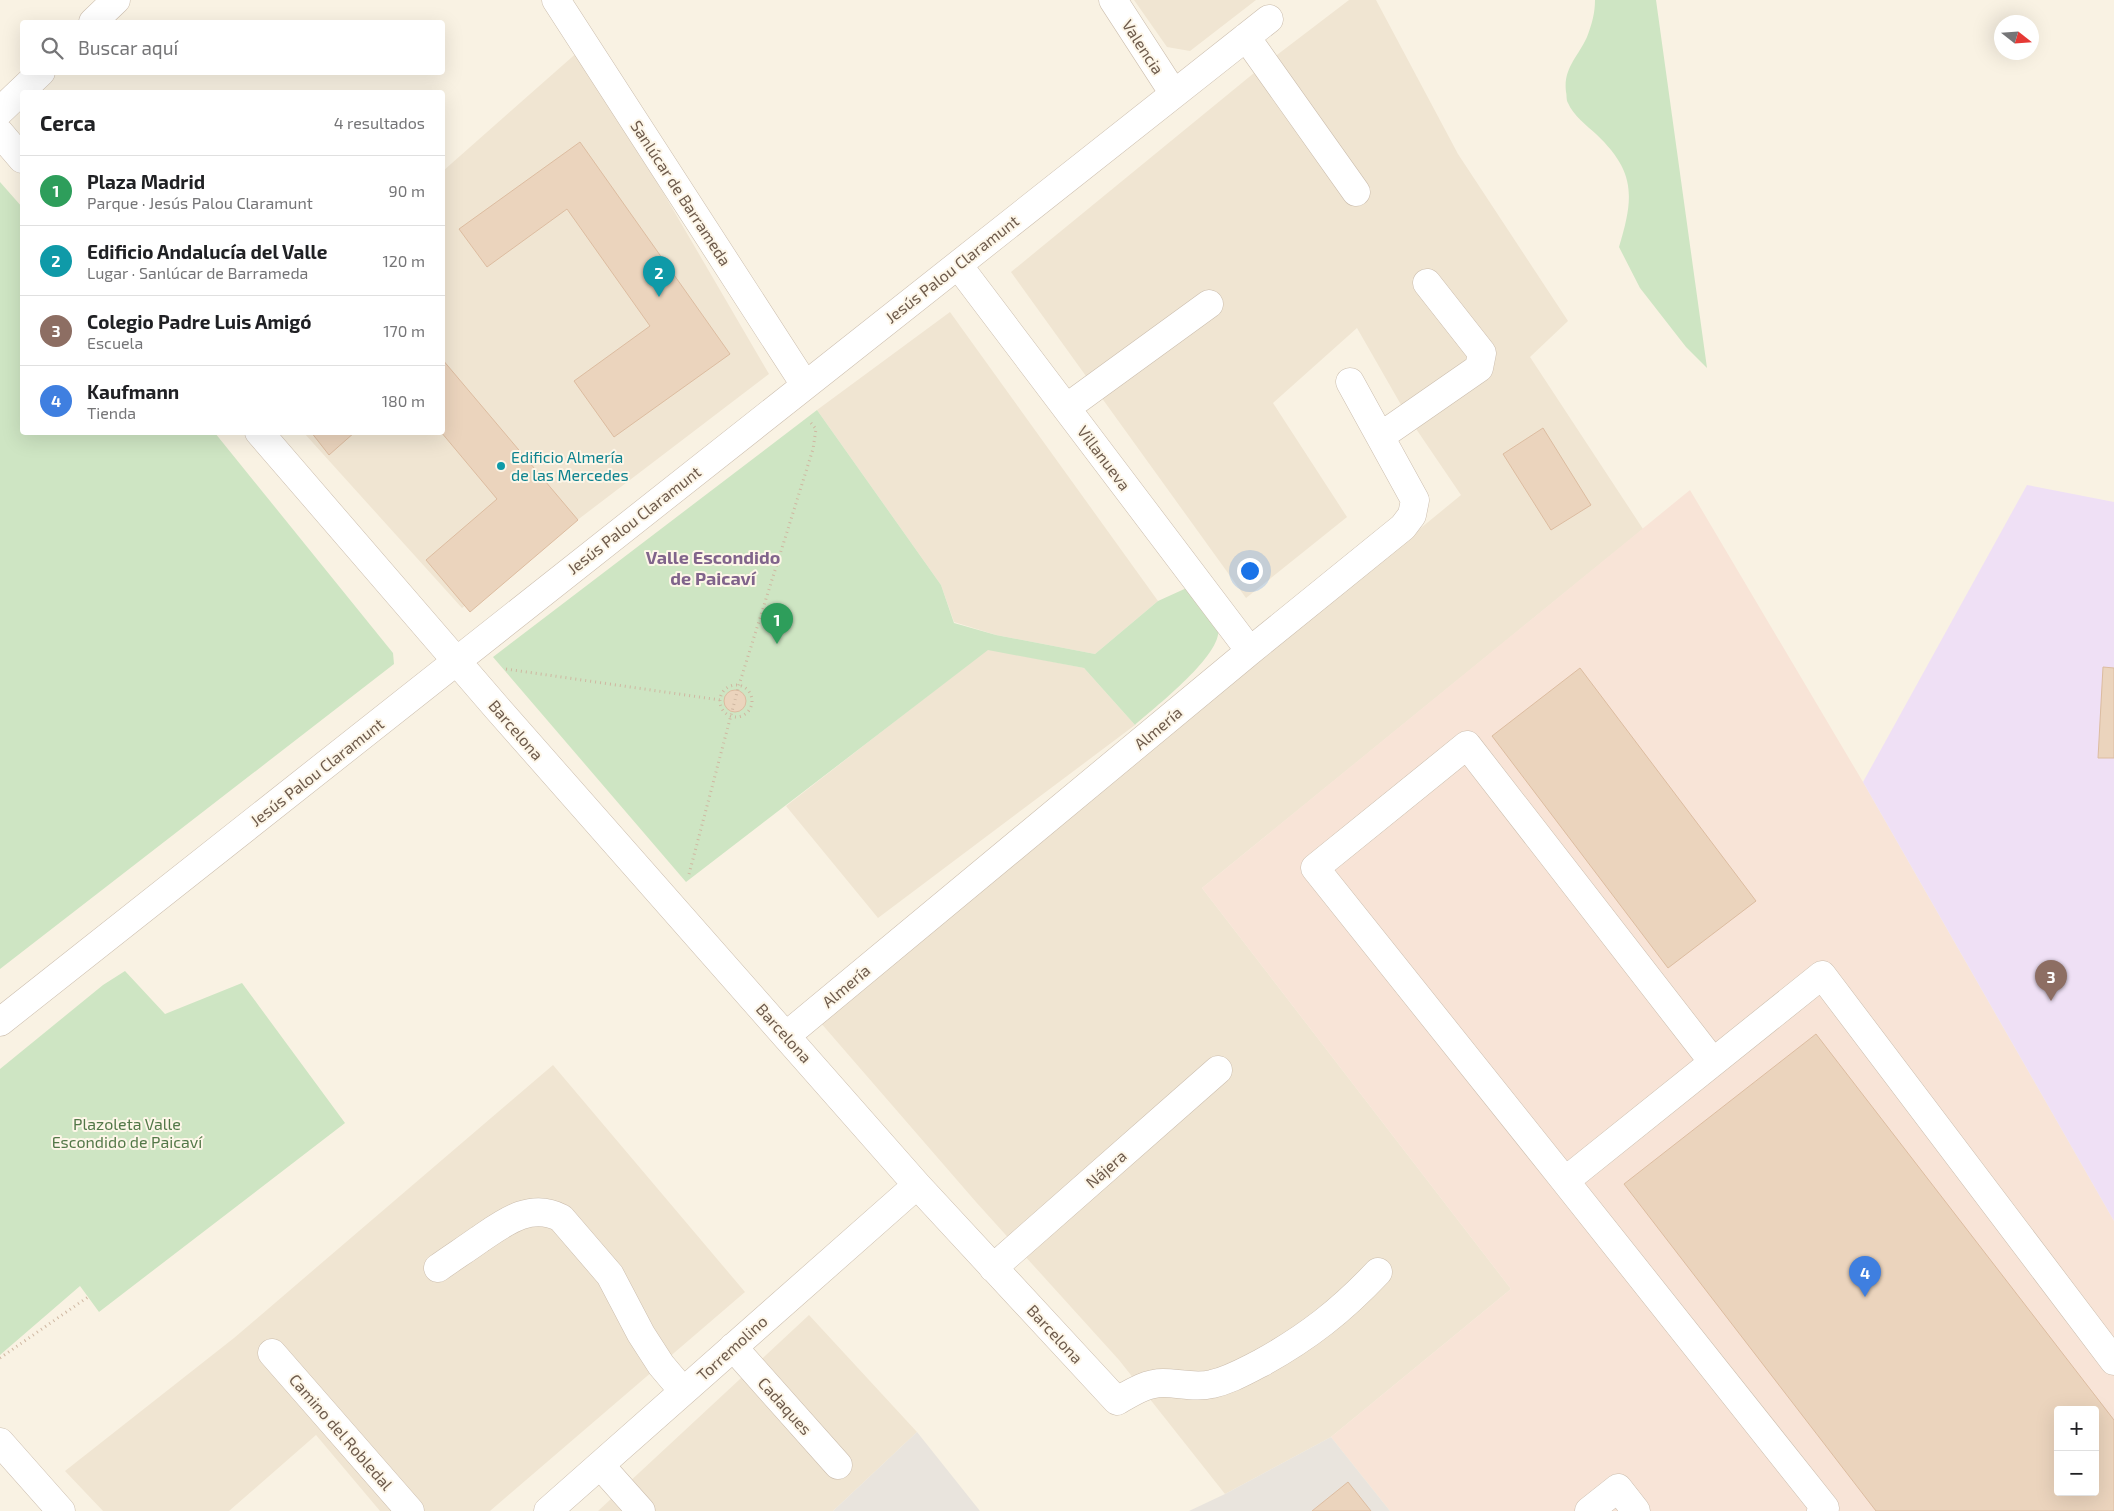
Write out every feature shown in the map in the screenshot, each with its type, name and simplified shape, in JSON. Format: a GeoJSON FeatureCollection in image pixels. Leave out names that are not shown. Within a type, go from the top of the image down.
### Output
{"type":"FeatureCollection","features":[{"type":"Feature","properties":{"kind":"street"},"geometry":{"type":"LineString","coordinates":[[95,20],[116,0]]}},
{"type":"Feature","properties":{"kind":"street","name":"Sanlúcar de Barrameda"},"geometry":{"type":"LineString","coordinates":[[556,0],[798,391]]}},
{"type":"Feature","properties":{"kind":"street","name":"Valencia"},"geometry":{"type":"LineString","coordinates":[[1112,0],[1174,94]]}},
{"type":"Feature","properties":{"kind":"street","name":"Jesús Palou Claramunt"},"geometry":{"type":"LineString","coordinates":[[0,1022],[1269,19]]}},
{"type":"Feature","properties":{"kind":"street"},"geometry":{"type":"LineString","coordinates":[[1246,37],[1356,192]]}},
{"type":"Feature","properties":{"kind":"street"},"geometry":{"type":"LineString","coordinates":[[22,90],[37,75]]}},
{"type":"Feature","properties":{"kind":"street"},"geometry":{"type":"LineString","coordinates":[[0,111],[20,92]]}},
{"type":"Feature","properties":{"kind":"street"},"geometry":{"type":"LineString","coordinates":[[0,133],[20,157]]}},
{"type":"Feature","properties":{"kind":"street","name":"Villanueva"},"geometry":{"type":"LineString","coordinates":[[958,265],[1250,651]]}},
{"type":"Feature","properties":{"kind":"street"},"geometry":{"type":"LineString","coordinates":[[1381,436],[1479,368],[1482,353],[1427,283]]}},
{"type":"Feature","properties":{"kind":"street"},"geometry":{"type":"LineString","coordinates":[[1066,408],[1209,304]]}},
{"type":"Feature","properties":{"kind":"street","name":"Almería"},"geometry":{"type":"LineString","coordinates":[[787,1036],[1250,651],[1403,527],[1412,514],[1415,500],[1350,382]]}},
{"type":"Feature","properties":{"kind":"street","name":"Barcelona"},"geometry":{"type":"LineString","coordinates":[[261,435],[665,900],[917,1185],[1117,1401],[1150,1385],[1161,1383],[1191,1386],[1211,1385],[1233,1378],[1293,1345],[1324,1324],[1378,1272]]}},
{"type":"Feature","properties":{"kind":"street"},"geometry":{"type":"LineString","coordinates":[[1713,1062],[1467,745],[1315,868],[1825,1508],[1821,1511]]}},
{"type":"Feature","properties":{"kind":"street"},"geometry":{"type":"LineString","coordinates":[[1565,1181],[1822,975],[2114,1361]]}},
{"type":"Feature","properties":{"kind":"street","name":"Nájera"},"geometry":{"type":"LineString","coordinates":[[993,1268],[1218,1070]]}},
{"type":"Feature","properties":{"kind":"street","name":"Torremolino"},"geometry":{"type":"LineString","coordinates":[[548,1511],[917,1185]]}},
{"type":"Feature","properties":{"kind":"street"},"geometry":{"type":"LineString","coordinates":[[438,1268],[510,1218],[531,1212],[544,1212],[561,1218],[610,1275],[646,1342],[661,1365],[684,1391]]}},
{"type":"Feature","properties":{"kind":"street","name":"Cadaques"},"geometry":{"type":"LineString","coordinates":[[733,1347],[838,1465]]}},
{"type":"Feature","properties":{"kind":"street","name":"Camino del Robledal"},"geometry":{"type":"LineString","coordinates":[[272,1353],[410,1511]]}},
{"type":"Feature","properties":{"kind":"street"},"geometry":{"type":"LineString","coordinates":[[0,1442],[61,1511]]}},
{"type":"Feature","properties":{"kind":"street"},"geometry":{"type":"LineString","coordinates":[[600,1465],[641,1511]]}},
{"type":"Feature","properties":{"kind":"street"},"geometry":{"type":"LineString","coordinates":[[1590,1511],[1618,1488],[1636,1511]]}},
{"type":"Feature","properties":{"kind":"path"},"geometry":{"type":"LineString","coordinates":[[686,882],[739,685],[813,449],[816,429],[798,391]]}},
{"type":"Feature","properties":{"kind":"path"},"geometry":{"type":"LineString","coordinates":[[505,668],[720,700]]}},
{"type":"Feature","properties":{"kind":"path"},"geometry":{"type":"LineString","coordinates":[[734,684],[739,685],[744,687],[752,701],[750,710],[740,717],[731,716],[724,713],[720,700],[729,687],[734,684]]}},
{"type":"Feature","properties":{"kind":"path"},"geometry":{"type":"LineString","coordinates":[[0,1358],[88,1297]]}},
{"type":"Feature","properties":{"kind":"shaded area"},"geometry":{"type":"Polygon","coordinates":[[[1134,0],[1256,0],[1190,51],[1167,47],[1134,0]]]}},
{"type":"Feature","properties":{"kind":"shaded area"},"geometry":{"type":"Polygon","coordinates":[[[1349,0],[1376,0],[1458,154],[1568,321],[1530,357],[1643,529],[1202,888],[1511,1289],[1331,1437],[1225,1494],[1119,1360],[976,1202],[820,1022],[1461,495],[1408,417],[1357,328],[1273,403],[1347,517],[1246,598],[1011,272],[1265,64],[1349,0]]]}},
{"type":"Feature","properties":{"kind":"shaded area"},"geometry":{"type":"Polygon","coordinates":[[[580,50],[769,374],[462,608],[306,435],[445,435],[445,169],[580,50]]]}},
{"type":"Feature","properties":{"kind":"shaded area"},"geometry":{"type":"Polygon","coordinates":[[[950,312],[1158,601],[1095,654],[996,635],[954,622],[941,585],[817,410],[950,312]]]}},
{"type":"Feature","properties":{"kind":"shaded area"},"geometry":{"type":"Polygon","coordinates":[[[2027,485],[2114,502],[2114,1221],[1863,782],[2027,485]]]}},
{"type":"Feature","properties":{"kind":"shaded area"},"geometry":{"type":"Polygon","coordinates":[[[1690,490],[1863,782],[2114,1221],[2114,1511],[1390,1511],[1331,1437],[1511,1289],[1202,888],[1690,490]]]}},
{"type":"Feature","properties":{"kind":"shaded area"},"geometry":{"type":"Polygon","coordinates":[[[988,649],[1084,668],[1135,725],[878,918],[786,806],[988,649]]]}},
{"type":"Feature","properties":{"kind":"shaded area"},"geometry":{"type":"Polygon","coordinates":[[[553,1065],[745,1292],[490,1511],[380,1511],[316,1435],[229,1511],[103,1511],[65,1471],[234,1338],[553,1065]]]}},
{"type":"Feature","properties":{"kind":"shaded area"},"geometry":{"type":"Polygon","coordinates":[[[809,1315],[917,1432],[833,1511],[598,1511],[809,1315]]]}},
{"type":"Feature","properties":{"kind":"shaded area"},"geometry":{"type":"Polygon","coordinates":[[[917,1432],[980,1511],[833,1511],[917,1432]]]}},
{"type":"Feature","properties":{"kind":"shaded area"},"geometry":{"type":"Polygon","coordinates":[[[1331,1437],[1390,1511],[1189,1511],[1225,1494],[1331,1437]]]}},
{"type":"Feature","properties":{"kind":"green space"},"geometry":{"type":"Polygon","coordinates":[[[1595,0],[1656,0],[1707,368],[1686,347],[1640,288],[1619,247],[1629,199],[1625,173],[1609,148],[1577,116],[1567,102],[1567,76],[1589,32],[1594,14],[1595,0]]]}},
{"type":"Feature","properties":{"kind":"green space"},"geometry":{"type":"Polygon","coordinates":[[[0,182],[20,205],[20,435],[217,435],[393,653],[394,664],[0,969],[0,182]]]}},
{"type":"Feature","properties":{"kind":"green space"},"geometry":{"type":"Polygon","coordinates":[[[817,410],[941,585],[954,623],[996,635],[1095,654],[1158,601],[1191,586],[1216,623],[1218,628],[1217,639],[1210,652],[1186,680],[1135,725],[1084,668],[988,650],[686,882],[493,657],[817,410]]]}},
{"type":"Feature","properties":{"kind":"green space","name":"Plazoleta Valle Escondido de Paicaví"},"geometry":{"type":"Polygon","coordinates":[[[125,971],[165,1014],[242,983],[345,1123],[99,1312],[80,1286],[0,1355],[0,1069],[103,985],[125,971]]]}},
{"type":"Feature","properties":{"kind":"building"},"geometry":{"type":"Polygon","coordinates":[[[580,142],[730,354],[614,437],[574,381],[650,326],[567,209],[487,267],[459,229],[580,142]]]}},
{"type":"Feature","properties":{"kind":"building","name":"Edificio Almería de las Mercedes"},"geometry":{"type":"Polygon","coordinates":[[[445,363],[578,520],[470,612],[426,560],[497,499],[444,435],[445,363]]]}},
{"type":"Feature","properties":{"kind":"building"},"geometry":{"type":"Polygon","coordinates":[[[1543,428],[1591,505],[1551,530],[1503,454],[1543,428]]]}},
{"type":"Feature","properties":{"kind":"building"},"geometry":{"type":"Polygon","coordinates":[[[313,435],[352,435],[329,455],[313,435]]]}},
{"type":"Feature","properties":{"kind":"building"},"geometry":{"type":"Polygon","coordinates":[[[2103,667],[2114,668],[2114,758],[2098,758],[2103,667]]]}},
{"type":"Feature","properties":{"kind":"building"},"geometry":{"type":"Polygon","coordinates":[[[1580,668],[1756,901],[1668,968],[1492,736],[1580,668]]]}},
{"type":"Feature","properties":{"kind":"building"},"geometry":{"type":"Polygon","coordinates":[[[735,690],[743,693],[746,701],[743,709],[735,712],[727,709],[724,701],[727,693],[735,690]]]}},
{"type":"Feature","properties":{"kind":"building"},"geometry":{"type":"Polygon","coordinates":[[[1816,1034],[2114,1420],[2114,1511],[1876,1511],[1624,1184],[1816,1034]]]}},
{"type":"Feature","properties":{"kind":"building"},"geometry":{"type":"Polygon","coordinates":[[[1348,1482],[1371,1511],[1312,1511],[1348,1482]]]}},
{"type":"Feature","properties":{"kind":"place","name":"Edificio Andalucía del Valle"},"geometry":{"type":"Point","coordinates":[659,297]}},
{"type":"Feature","properties":{"kind":"place","name":"Edificio Almería de las Mercedes"},"geometry":{"type":"Point","coordinates":[501,466]}},
{"type":"Feature","properties":{"kind":"place","name":"Plaza Madrid"},"geometry":{"type":"Point","coordinates":[777,644]}},
{"type":"Feature","properties":{"kind":"place","name":"Colegio Padre Luis Amigó"},"geometry":{"type":"Point","coordinates":[2051,1001]}},
{"type":"Feature","properties":{"kind":"place","name":"Kaufmann"},"geometry":{"type":"Point","coordinates":[1865,1297]}},
{"type":"Feature","properties":{"kind":"district","name":"Valle Escondido de Paicaví"},"geometry":{"type":"Point","coordinates":[713,568]}}]}
